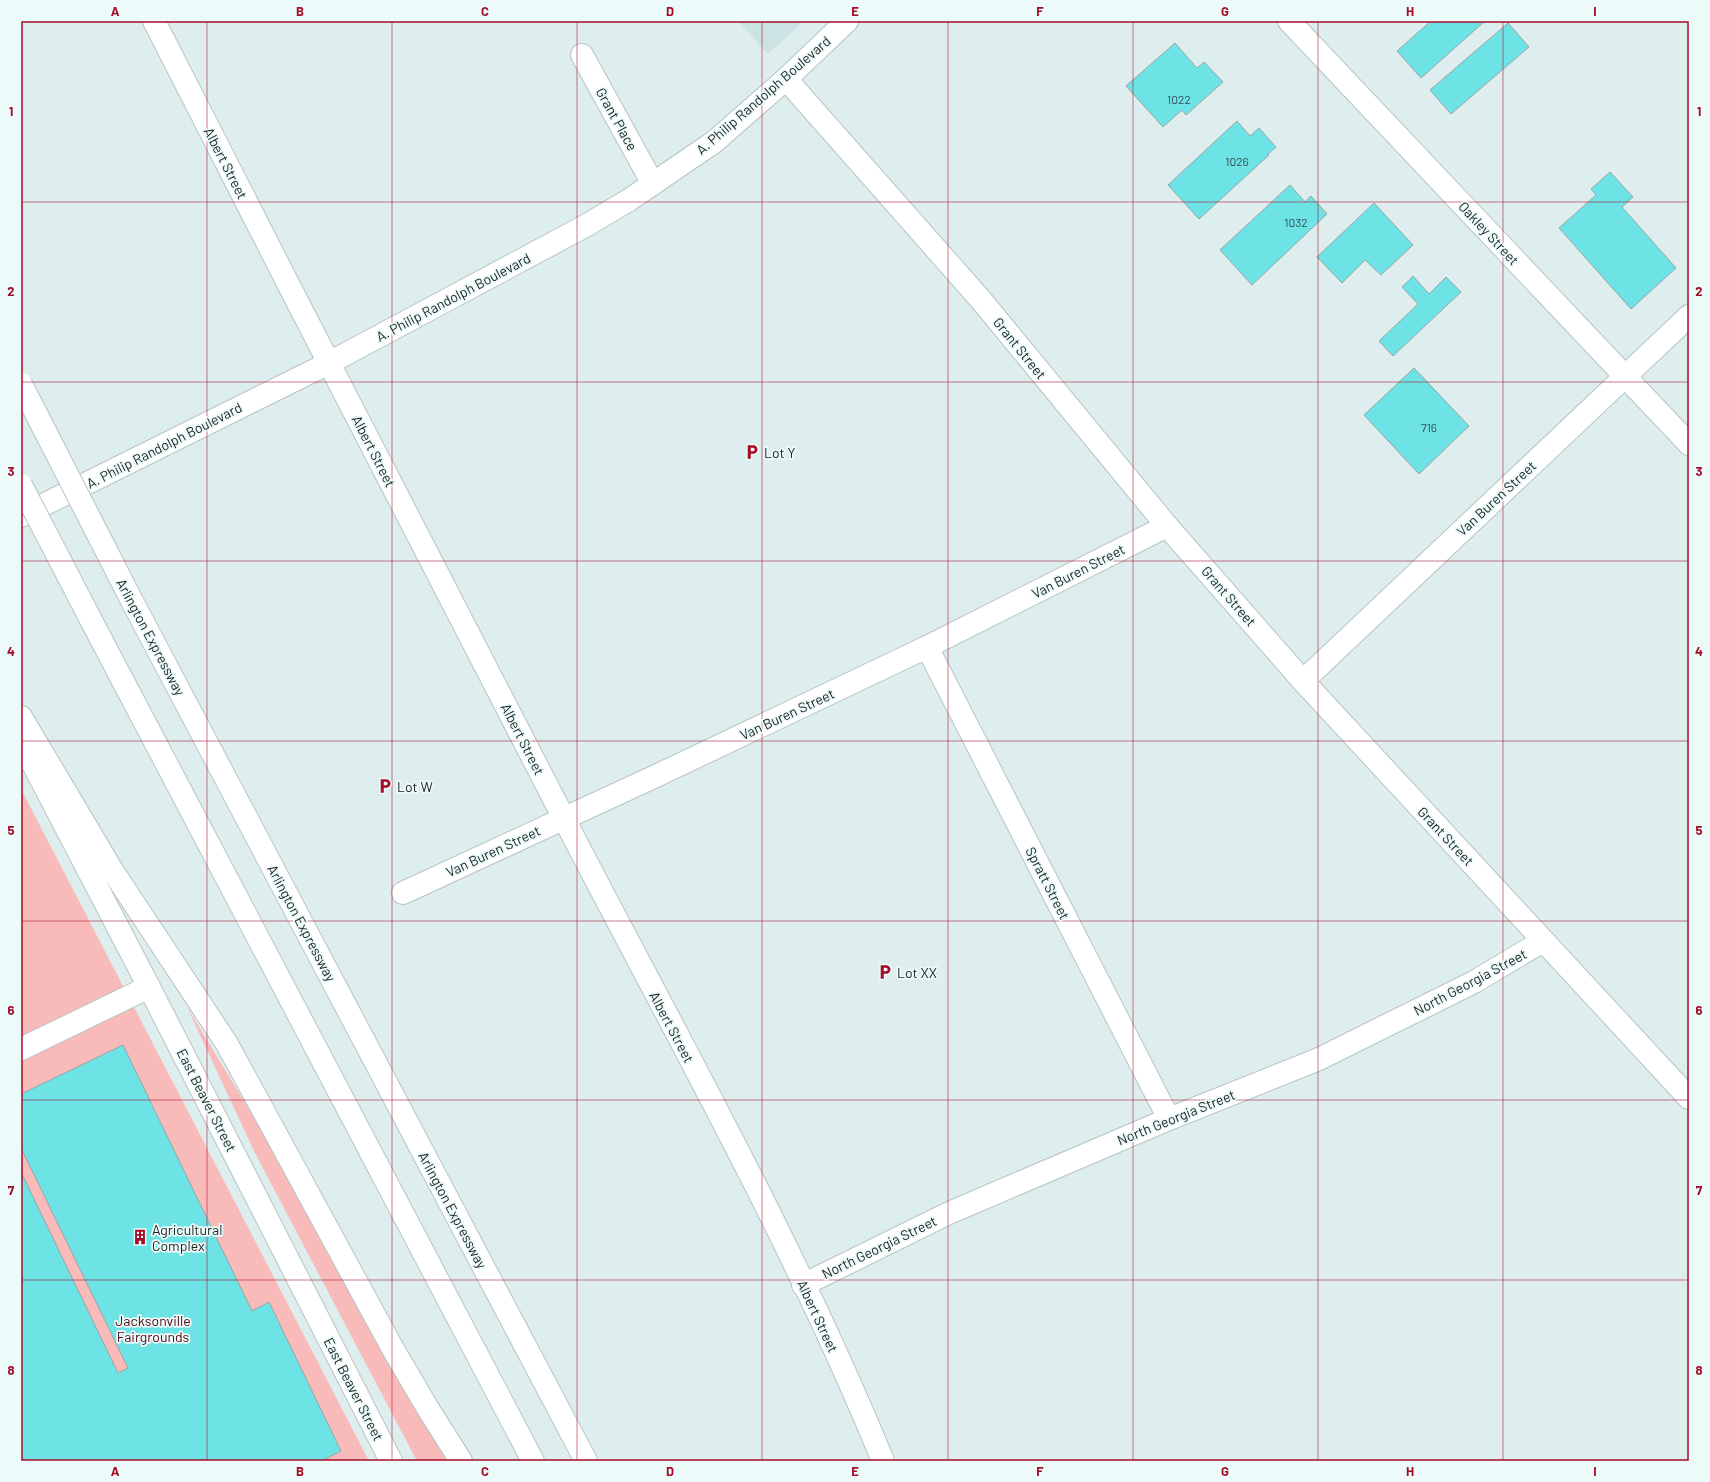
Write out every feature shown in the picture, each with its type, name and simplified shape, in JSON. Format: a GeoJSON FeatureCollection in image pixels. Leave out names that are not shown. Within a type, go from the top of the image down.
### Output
{"type":"FeatureCollection","features":[{"type":"Feature","properties":{"kind":"main road","name":"Albert Street"},"geometry":{"type":"LineString","coordinates":[[154,21],[563,818],[774,1222],[854,1392],[883,1461]]}},
{"type":"Feature","properties":{"kind":"main road","name":"A. Philip Randolph Boulevard"},"geometry":{"type":"LineString","coordinates":[[21,516],[329,363],[587,225],[653,184],[714,142],[786,79],[848,21]]}},
{"type":"Feature","properties":{"kind":"main road","name":"Oakley Street"},"geometry":{"type":"LineString","coordinates":[[1288,21],[1689,444]]}},
{"type":"Feature","properties":{"kind":"main road","name":"Grant Place"},"geometry":{"type":"LineString","coordinates":[[582,55],[653,184]]}},
{"type":"Feature","properties":{"kind":"main road","name":"Grant Street"},"geometry":{"type":"LineString","coordinates":[[786,79],[981,300],[1168,526],[1303,681],[1689,1098]]}},
{"type":"Feature","properties":{"kind":"main road","name":"Van Buren Street"},"geometry":{"type":"LineString","coordinates":[[1303,681],[1689,316]]}},
{"type":"Feature","properties":{"kind":"main road","name":"Arlington Expressway"},"geometry":{"type":"LineString","coordinates":[[21,384],[132,601],[586,1461]]}},
{"type":"Feature","properties":{"kind":"main road"},"geometry":{"type":"LineString","coordinates":[[21,484],[533,1461]]}},
{"type":"Feature","properties":{"kind":"main road","name":"Van Buren Street"},"geometry":{"type":"LineString","coordinates":[[403,893],[658,775],[927,647],[1168,526]]}},
{"type":"Feature","properties":{"kind":"main road","name":"Spratt Street"},"geometry":{"type":"LineString","coordinates":[[927,647],[1169,1119]]}},
{"type":"Feature","properties":{"kind":"main road"},"geometry":{"type":"LineString","coordinates":[[21,718],[112,870],[227,1044],[397,1355],[461,1461]]}},
{"type":"Feature","properties":{"kind":"main road","name":"East Beaver Street"},"geometry":{"type":"LineString","coordinates":[[21,741],[149,987],[391,1461]]}},
{"type":"Feature","properties":{"kind":"main road","name":"North Georgia Street"},"geometry":{"type":"LineString","coordinates":[[803,1285],[949,1212],[1169,1119],[1318,1059],[1474,982],[1544,941]]}},
{"type":"Feature","properties":{"kind":"main road"},"geometry":{"type":"LineString","coordinates":[[21,1049],[149,987]]}},
{"type":"Feature","properties":{"kind":"shaded area"},"geometry":{"type":"Polygon","coordinates":[[[738,21],[804,21],[768,54],[738,21]]]}},
{"type":"Feature","properties":{"kind":"green space","name":"Jacksonville Fairgrounds"},"geometry":{"type":"Polygon","coordinates":[[[21,789],[369,1461],[21,1461],[21,789]]]}},
{"type":"Feature","properties":{"kind":"green space"},"geometry":{"type":"Polygon","coordinates":[[[187,1007],[279,1159],[403,1389],[449,1461],[417,1461],[254,1151],[187,1007]]]}},
{"type":"Feature","properties":{"kind":"building"},"geometry":{"type":"Polygon","coordinates":[[[1431,21],[1485,21],[1421,78],[1397,51],[1431,21]]]}},
{"type":"Feature","properties":{"kind":"building"},"geometry":{"type":"Polygon","coordinates":[[[1508,23],[1529,47],[1451,114],[1430,90],[1508,23]]]}},
{"type":"Feature","properties":{"kind":"building"},"geometry":{"type":"Polygon","coordinates":[[[1175,43],[1197,68],[1204,62],[1223,82],[1186,115],[1182,110],[1163,127],[1126,86],[1175,43]]]}},
{"type":"Feature","properties":{"kind":"building"},"geometry":{"type":"Polygon","coordinates":[[[1237,121],[1250,136],[1259,128],[1276,147],[1199,219],[1168,185],[1237,121]]]}},
{"type":"Feature","properties":{"kind":"building"},"geometry":{"type":"Polygon","coordinates":[[[1610,172],[1633,197],[1622,207],[1676,268],[1631,309],[1559,228],[1596,195],[1591,189],[1610,172]]]}},
{"type":"Feature","properties":{"kind":"building"},"geometry":{"type":"Polygon","coordinates":[[[1290,185],[1305,202],[1311,196],[1327,214],[1252,285],[1220,250],[1290,185]]]}},
{"type":"Feature","properties":{"kind":"building"},"geometry":{"type":"Polygon","coordinates":[[[1374,203],[1413,245],[1381,275],[1365,260],[1342,283],[1317,257],[1374,203]]]}},
{"type":"Feature","properties":{"kind":"building"},"geometry":{"type":"Polygon","coordinates":[[[1413,276],[1429,294],[1446,277],[1461,292],[1393,356],[1379,341],[1418,304],[1402,287],[1413,276]]]}},
{"type":"Feature","properties":{"kind":"building"},"geometry":{"type":"Polygon","coordinates":[[[1414,368],[1469,426],[1419,474],[1364,415],[1414,368]]]}},
{"type":"Feature","properties":{"kind":"building","name":"Jacksonville Fairgrounds"},"geometry":{"type":"Polygon","coordinates":[[[123,1045],[252,1311],[269,1302],[341,1451],[322,1461],[21,1461],[21,1172],[118,1373],[128,1368],[21,1148],[21,1094],[123,1045]]]}},
{"type":"Feature","properties":{"kind":"place","name":"Lot Y"},"geometry":{"type":"Point","coordinates":[752,452]}},
{"type":"Feature","properties":{"kind":"place","name":"Lot W"},"geometry":{"type":"Point","coordinates":[385,786]}},
{"type":"Feature","properties":{"kind":"place","name":"Lot XX"},"geometry":{"type":"Point","coordinates":[885,972]}},
{"type":"Feature","properties":{"kind":"place","name":"Agricultural Complex"},"geometry":{"type":"Point","coordinates":[140,1237]}}]}
